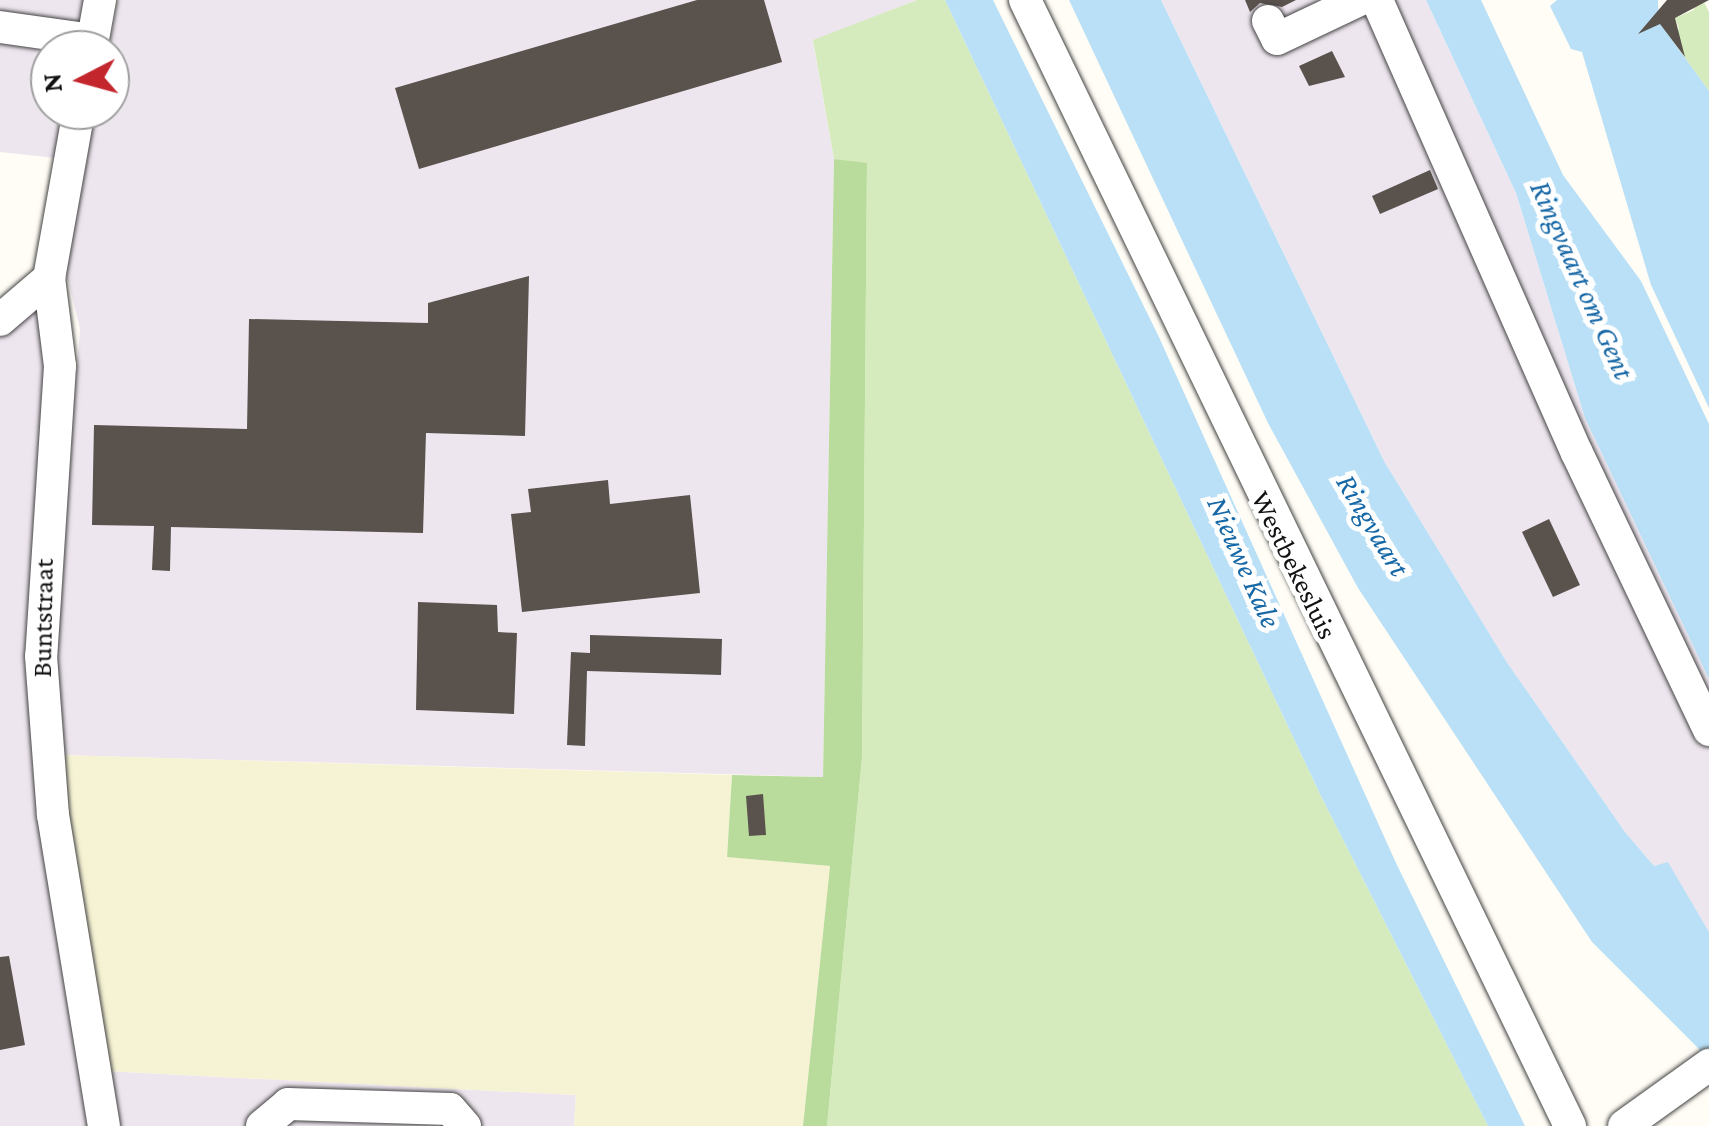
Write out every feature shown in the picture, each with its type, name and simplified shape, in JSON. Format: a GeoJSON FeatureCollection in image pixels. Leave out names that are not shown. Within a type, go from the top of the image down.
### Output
{"type":"FeatureCollection","features":[{"type":"Feature","properties":{"kind":"street"},"geometry":{"type":"LineString","coordinates":[[95,30],[100,0]]}},
{"type":"Feature","properties":{"kind":"street","name":"Westbekesluis"},"geometry":{"type":"LineString","coordinates":[[1025,0],[1570,1126]]}},
{"type":"Feature","properties":{"kind":"street"},"geometry":{"type":"LineString","coordinates":[[1287,35],[1358,0]]}},
{"type":"Feature","properties":{"kind":"street"},"geometry":{"type":"LineString","coordinates":[[1377,0],[1577,452],[1709,730]]}},
{"type":"Feature","properties":{"kind":"street"},"geometry":{"type":"LineString","coordinates":[[0,27],[30,33]]}},
{"type":"Feature","properties":{"kind":"street","name":"Buntstraat"},"geometry":{"type":"LineString","coordinates":[[75,130],[49,278],[60,366],[45,530],[43,712],[53,815],[104,1126]]}},
{"type":"Feature","properties":{"kind":"street"},"geometry":{"type":"LineString","coordinates":[[0,320],[49,278]]}},
{"type":"Feature","properties":{"kind":"street"},"geometry":{"type":"LineString","coordinates":[[1624,1126],[1708,1066]]}},
{"type":"Feature","properties":{"kind":"street"},"geometry":{"type":"LineString","coordinates":[[262,1126],[288,1104],[450,1109],[465,1126]]}},
{"type":"Feature","properties":{"kind":"shaded area"},"geometry":{"type":"Polygon","coordinates":[[[0,0],[84,0],[79,30],[30,30],[30,130],[61,130],[56,158],[0,152],[0,0]]]}},
{"type":"Feature","properties":{"kind":"shaded area"},"geometry":{"type":"Polygon","coordinates":[[[118,0],[917,0],[813,41],[834,159],[823,777],[59,755],[54,656],[80,329],[65,268],[92,130],[130,130],[130,30],[112,30],[118,0]]]}},
{"type":"Feature","properties":{"kind":"shaded area"},"geometry":{"type":"Polygon","coordinates":[[[1161,0],[1426,0],[1516,193],[1585,418],[1709,679],[1709,932],[1668,863],[1654,866],[1625,832],[1506,661],[1384,461],[1161,0]]]}},
{"type":"Feature","properties":{"kind":"shaded area"},"geometry":{"type":"Polygon","coordinates":[[[37,311],[48,357],[30,574],[93,1126],[0,1126],[0,336],[37,311]]]}},
{"type":"Feature","properties":{"kind":"shaded area"},"geometry":{"type":"Polygon","coordinates":[[[59,755],[732,775],[727,856],[830,866],[803,1126],[574,1126],[576,1095],[106,1071],[59,755]]]}},
{"type":"Feature","properties":{"kind":"shaded area"},"geometry":{"type":"Polygon","coordinates":[[[106,1071],[576,1095],[574,1126],[115,1126],[106,1071]]]}},
{"type":"Feature","properties":{"kind":"green space"},"geometry":{"type":"Polygon","coordinates":[[[917,0],[945,0],[1320,794],[1488,1126],[827,1126],[862,758],[867,164],[834,159],[813,40],[917,0]]]}},
{"type":"Feature","properties":{"kind":"green space"},"geometry":{"type":"Polygon","coordinates":[[[1689,0],[1703,0],[1709,12],[1709,91],[1668,35],[1679,29],[1675,18],[1694,10],[1689,0]]]}},
{"type":"Feature","properties":{"kind":"green space"},"geometry":{"type":"Polygon","coordinates":[[[834,159],[867,163],[862,758],[827,1126],[803,1126],[830,866],[727,857],[732,775],[823,777],[834,159]]]}},
{"type":"Feature","properties":{"kind":"water","name":"Nieuwe Kale"},"geometry":{"type":"Polygon","coordinates":[[[945,0],[993,0],[1158,335],[1396,863],[1525,1126],[1488,1126],[1320,794],[945,0]]]}},
{"type":"Feature","properties":{"kind":"water","name":"Ringvaart"},"geometry":{"type":"Polygon","coordinates":[[[1069,0],[1161,0],[1384,461],[1506,661],[1625,832],[1654,866],[1668,862],[1709,932],[1709,1059],[1592,942],[1358,588],[1268,423],[1069,0]]]}},
{"type":"Feature","properties":{"kind":"water","name":"Ringvaart om Gent"},"geometry":{"type":"Polygon","coordinates":[[[1426,0],[1481,0],[1563,175],[1641,281],[1709,424],[1709,679],[1585,418],[1516,193],[1426,0]]]}},
{"type":"Feature","properties":{"kind":"water"},"geometry":{"type":"Polygon","coordinates":[[[1557,0],[1658,0],[1659,22],[1709,91],[1709,408],[1651,285],[1582,52],[1571,49],[1550,6],[1557,0]]]}},
{"type":"Feature","properties":{"kind":"building"},"geometry":{"type":"Polygon","coordinates":[[[697,0],[764,0],[782,62],[419,169],[395,88],[697,0]]]}},
{"type":"Feature","properties":{"kind":"building"},"geometry":{"type":"Polygon","coordinates":[[[1245,0],[1296,0],[1282,7],[1260,3],[1250,12],[1245,0]]]}},
{"type":"Feature","properties":{"kind":"building"},"geometry":{"type":"Polygon","coordinates":[[[1667,0],[1709,0],[1675,18],[1685,57],[1660,24],[1638,34],[1667,0]]]}},
{"type":"Feature","properties":{"kind":"building"},"geometry":{"type":"Polygon","coordinates":[[[1332,51],[1345,77],[1309,86],[1299,66],[1332,51]]]}},
{"type":"Feature","properties":{"kind":"building"},"geometry":{"type":"Polygon","coordinates":[[[1430,170],[1438,189],[1380,214],[1372,196],[1430,170]]]}},
{"type":"Feature","properties":{"kind":"building"},"geometry":{"type":"Polygon","coordinates":[[[529,276],[525,436],[426,433],[423,533],[171,527],[170,571],[152,570],[154,526],[92,525],[94,425],[247,429],[249,319],[428,323],[428,303],[529,276]]]}},
{"type":"Feature","properties":{"kind":"building"},"geometry":{"type":"Polygon","coordinates":[[[608,480],[610,504],[690,495],[700,593],[522,612],[511,514],[531,512],[528,489],[608,480]]]}},
{"type":"Feature","properties":{"kind":"building"},"geometry":{"type":"Polygon","coordinates":[[[1549,519],[1580,585],[1553,597],[1522,532],[1549,519]]]}},
{"type":"Feature","properties":{"kind":"building"},"geometry":{"type":"Polygon","coordinates":[[[418,602],[497,605],[498,632],[517,633],[514,714],[416,710],[418,602]]]}},
{"type":"Feature","properties":{"kind":"building"},"geometry":{"type":"Polygon","coordinates":[[[590,635],[722,639],[721,675],[587,671],[585,746],[567,745],[571,652],[590,653],[590,635]]]}},
{"type":"Feature","properties":{"kind":"building"},"geometry":{"type":"Polygon","coordinates":[[[763,794],[766,835],[749,836],[746,796],[763,794]]]}},
{"type":"Feature","properties":{"kind":"building"},"geometry":{"type":"Polygon","coordinates":[[[9,956],[25,1045],[0,1050],[0,957],[9,956]]]}}]}
